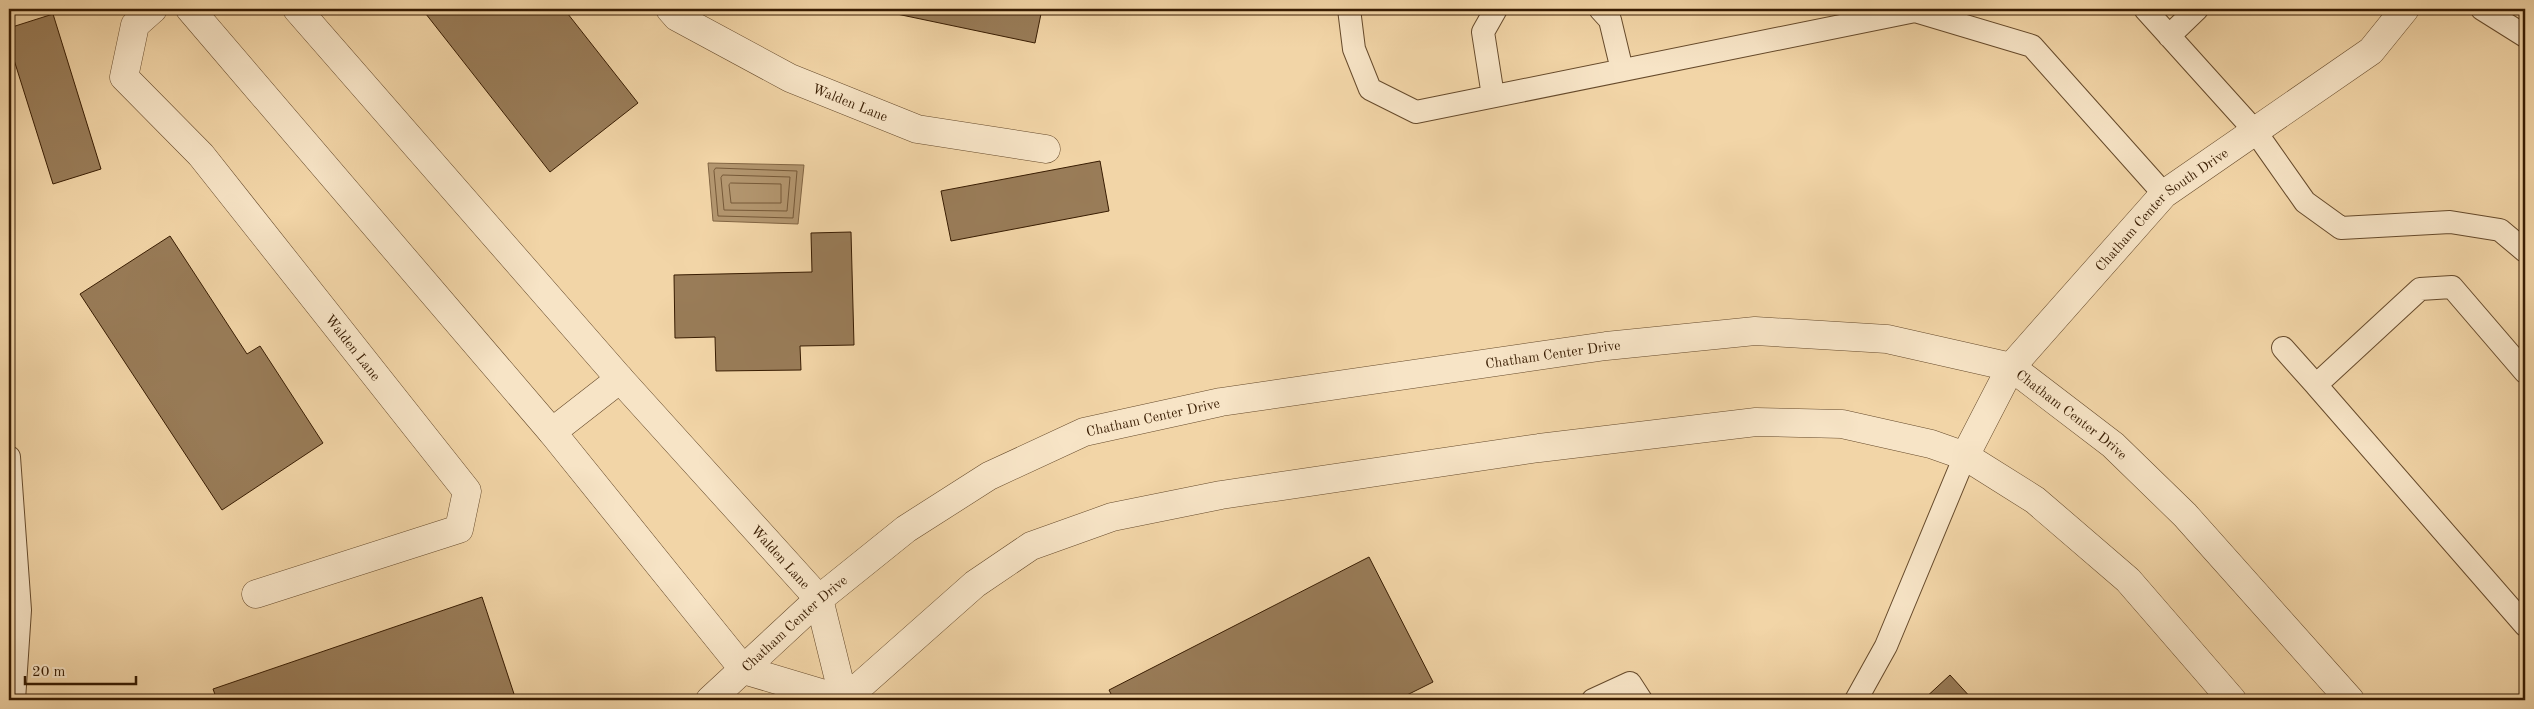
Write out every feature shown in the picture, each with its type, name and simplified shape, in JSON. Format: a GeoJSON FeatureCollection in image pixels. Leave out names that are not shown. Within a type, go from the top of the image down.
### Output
{"type":"FeatureCollection","features":[{"type":"Feature","properties":{"kind":"street","name":"Walden Lane"},"geometry":{"type":"LineString","coordinates":[[153,9],[135,25],[124,77],[201,155],[467,491],[459,529],[256,594]]}},
{"type":"Feature","properties":{"kind":"street"},"geometry":{"type":"LineString","coordinates":[[190,9],[552,432],[744,670],[844,700],[975,584],[1031,546],[1112,517],[1221,495],[1529,449],[1756,422],[1842,424],[1931,444],[1965,456],[2035,500],[2128,580],[2232,700]]}},
{"type":"Feature","properties":{"kind":"street","name":"Walden Lane"},"geometry":{"type":"LineString","coordinates":[[297,9],[620,380],[819,599],[844,700]]}},
{"type":"Feature","properties":{"kind":"street","name":"Walden Lane"},"geometry":{"type":"LineString","coordinates":[[670,9],[677,17],[790,78],[917,129],[1046,149]]}},
{"type":"Feature","properties":{"kind":"street","name":"Chatham Center South Drive"},"geometry":{"type":"LineString","coordinates":[[1965,456],[2011,367],[2164,194],[2370,51],[2406,9]]}},
{"type":"Feature","properties":{"kind":"street","name":"Chatham Center Drive"},"geometry":{"type":"LineString","coordinates":[[710,700],[819,599],[906,529],[989,476],[1084,432],[1221,402],[1606,346],[1755,331],[1887,339],[2011,367],[2112,445],[2185,515],[2350,700]]}},
{"type":"Feature","properties":{"kind":"street"},"geometry":{"type":"LineString","coordinates":[[552,432],[620,380]]}},
{"type":"Feature","properties":{"kind":"lane"},"geometry":{"type":"LineString","coordinates":[[1349,9],[1354,49],[1370,89],[1416,112],[1914,10],[2032,46],[2164,194]]}},
{"type":"Feature","properties":{"kind":"lane"},"geometry":{"type":"LineString","coordinates":[[1493,96],[1483,32],[1496,9]]}},
{"type":"Feature","properties":{"kind":"lane"},"geometry":{"type":"LineString","coordinates":[[1600,9],[1610,20],[1622,70]]}},
{"type":"Feature","properties":{"kind":"lane"},"geometry":{"type":"LineString","coordinates":[[2145,9],[2255,131],[2305,202],[2341,228],[2450,222],[2500,230],[2525,251]]}},
{"type":"Feature","properties":{"kind":"lane"},"geometry":{"type":"LineString","coordinates":[[2170,36],[2197,9]]}},
{"type":"Feature","properties":{"kind":"lane"},"geometry":{"type":"LineString","coordinates":[[2482,9],[2525,36]]}},
{"type":"Feature","properties":{"kind":"lane"},"geometry":{"type":"LineString","coordinates":[[2316,384],[2420,289],[2452,287],[2525,372]]}},
{"type":"Feature","properties":{"kind":"lane"},"geometry":{"type":"LineString","coordinates":[[2283,348],[2525,625]]}},
{"type":"Feature","properties":{"kind":"lane"},"geometry":{"type":"LineString","coordinates":[[1856,700],[1886,646],[1965,456]]}},
{"type":"Feature","properties":{"kind":"lane"},"geometry":{"type":"LineString","coordinates":[[9,457],[20,610],[14,700]]}},
{"type":"Feature","properties":{"kind":"lane"},"geometry":{"type":"LineString","coordinates":[[1593,700],[1630,683],[1642,700]]}},
{"type":"Feature","properties":{"kind":"water"},"geometry":{"type":"Polygon","coordinates":[[[708,163],[804,165],[798,224],[713,221],[708,163]]]}},
{"type":"Feature","properties":{"kind":"building"},"geometry":{"type":"Polygon","coordinates":[[[422,9],[564,9],[638,103],[550,172],[422,9]]]}},
{"type":"Feature","properties":{"kind":"building"},"geometry":{"type":"Polygon","coordinates":[[[873,9],[1042,9],[1035,43],[873,9]]]}},
{"type":"Feature","properties":{"kind":"building"},"geometry":{"type":"Polygon","coordinates":[[[53,14],[101,169],[53,184],[9,44],[9,28],[53,14]]]}},
{"type":"Feature","properties":{"kind":"building"},"geometry":{"type":"Polygon","coordinates":[[[1100,161],[1109,211],[951,241],[941,191],[1100,161]]]}},
{"type":"Feature","properties":{"kind":"building"},"geometry":{"type":"Polygon","coordinates":[[[851,232],[854,345],[800,346],[801,370],[716,371],[715,337],[675,338],[674,275],[812,272],[811,233],[851,232]]]}},
{"type":"Feature","properties":{"kind":"building"},"geometry":{"type":"Polygon","coordinates":[[[170,236],[247,354],[260,346],[323,443],[222,510],[80,294],[170,236]]]}},
{"type":"Feature","properties":{"kind":"building"},"geometry":{"type":"Polygon","coordinates":[[[1369,557],[1433,682],[1397,700],[1114,700],[1109,690],[1369,557]]]}},
{"type":"Feature","properties":{"kind":"building"},"geometry":{"type":"Polygon","coordinates":[[[482,597],[516,700],[217,700],[213,689],[482,597]]]}},
{"type":"Feature","properties":{"kind":"building"},"geometry":{"type":"Polygon","coordinates":[[[1950,675],[1973,700],[1923,700],[1950,675]]]}}]}
